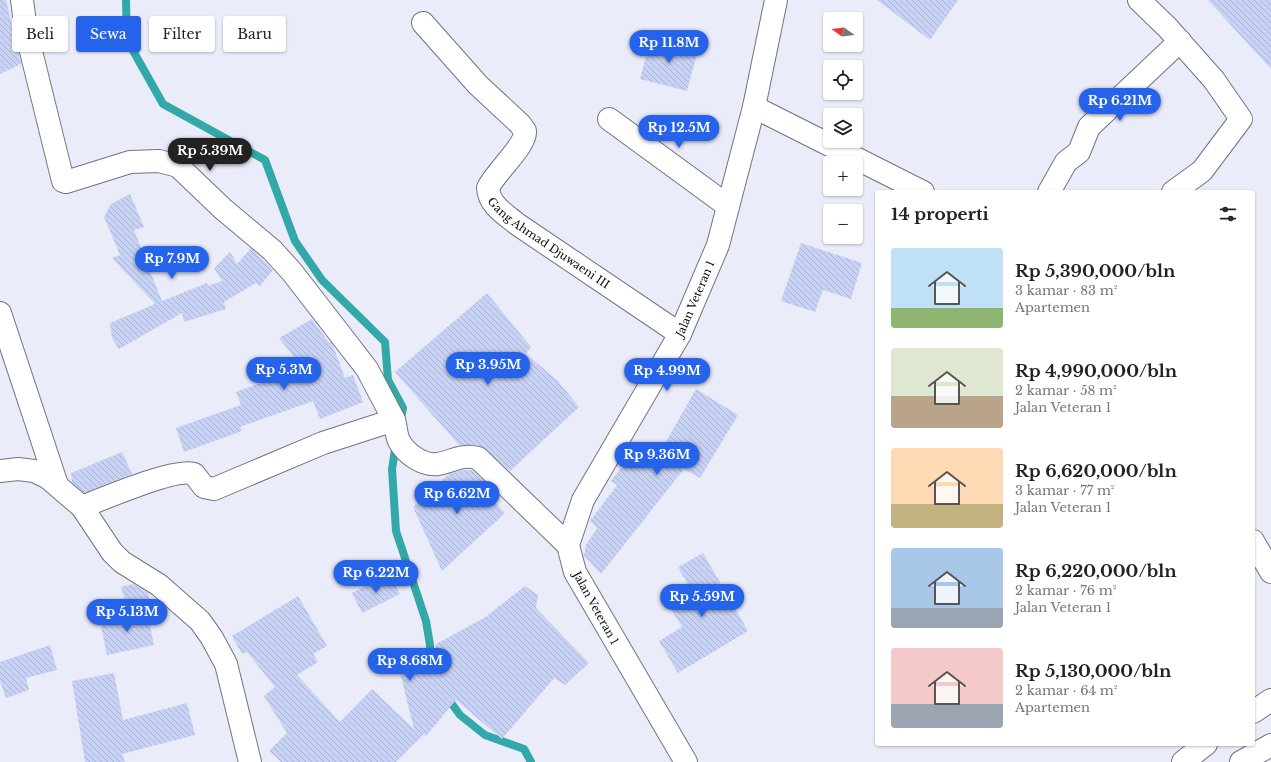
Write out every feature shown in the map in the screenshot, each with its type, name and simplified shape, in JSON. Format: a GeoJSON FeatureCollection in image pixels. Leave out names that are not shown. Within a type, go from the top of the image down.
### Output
{"type":"FeatureCollection","features":[{"type":"Feature","properties":{"kind":"street"},"geometry":{"type":"LineString","coordinates":[[22,0],[26,31],[63,181],[66,182],[130,162],[159,161],[178,166],[223,209],[272,250],[292,272],[367,369],[394,420],[399,441],[409,454],[429,464],[438,464],[468,456],[478,458],[568,545]]}},
{"type":"Feature","properties":{"kind":"street","name":"Jalan Veteran 1"},"geometry":{"type":"LineString","coordinates":[[686,762],[575,572],[568,545],[583,500],[680,334],[711,266],[754,107],[776,0]]}},
{"type":"Feature","properties":{"kind":"street"},"geometry":{"type":"LineString","coordinates":[[1139,0],[1180,41],[1214,80],[1241,119],[1202,171],[1176,190]]}},
{"type":"Feature","properties":{"kind":"street","name":"Gang Ahmad Djuwaeni III"},"geometry":{"type":"LineString","coordinates":[[423,23],[456,62],[520,124],[525,131],[524,140],[500,168],[488,188],[490,198],[496,207],[516,224],[680,334]]}},
{"type":"Feature","properties":{"kind":"street"},"geometry":{"type":"LineString","coordinates":[[1050,190],[1066,162],[1079,152],[1089,127],[1180,41]]}},
{"type":"Feature","properties":{"kind":"street"},"geometry":{"type":"LineString","coordinates":[[754,107],[919,190]]}},
{"type":"Feature","properties":{"kind":"street"},"geometry":{"type":"LineString","coordinates":[[609,119],[728,206]]}},
{"type":"Feature","properties":{"kind":"street"},"geometry":{"type":"LineString","coordinates":[[0,313],[57,485]]}},
{"type":"Feature","properties":{"kind":"street"},"geometry":{"type":"LineString","coordinates":[[82,507],[136,487],[179,474],[194,474],[204,488],[214,489],[323,443],[394,420]]}},
{"type":"Feature","properties":{"kind":"street"},"geometry":{"type":"LineString","coordinates":[[0,471],[18,469],[34,471],[48,477],[82,507],[112,552],[122,562],[159,585],[200,621],[212,638],[226,664],[250,762]]}},
{"type":"Feature","properties":{"kind":"street"},"geometry":{"type":"LineString","coordinates":[[1255,544],[1271,572]]}},
{"type":"Feature","properties":{"kind":"street"},"geometry":{"type":"LineString","coordinates":[[1255,711],[1271,700]]}},
{"type":"Feature","properties":{"kind":"street"},"geometry":{"type":"LineString","coordinates":[[1241,762],[1271,744]]}},
{"type":"Feature","properties":{"kind":"street"},"geometry":{"type":"LineString","coordinates":[[1183,762],[1203,746]]}},
{"type":"Feature","properties":{"kind":"building"},"geometry":{"type":"Polygon","coordinates":[[[0,0],[6,0],[12,26],[12,52],[18,52],[21,64],[0,74],[0,0]]]}},
{"type":"Feature","properties":{"kind":"building"},"geometry":{"type":"Polygon","coordinates":[[[877,0],[958,0],[930,40],[877,0]]]}},
{"type":"Feature","properties":{"kind":"building"},"geometry":{"type":"Polygon","coordinates":[[[1208,0],[1271,0],[1271,69],[1208,0]]]}},
{"type":"Feature","properties":{"kind":"building"},"geometry":{"type":"Polygon","coordinates":[[[651,38],[698,50],[687,91],[640,79],[651,38]]]}},
{"type":"Feature","properties":{"kind":"building"},"geometry":{"type":"Polygon","coordinates":[[[130,194],[144,227],[134,230],[162,301],[207,283],[208,286],[222,281],[214,268],[230,252],[237,264],[251,248],[273,270],[260,286],[256,283],[224,302],[226,309],[184,322],[182,313],[119,349],[112,338],[110,323],[155,304],[112,258],[120,255],[104,217],[111,204],[130,194]]]}},
{"type":"Feature","properties":{"kind":"building"},"geometry":{"type":"Polygon","coordinates":[[[801,243],[862,263],[851,299],[823,290],[815,312],[781,301],[801,243]]]}},
{"type":"Feature","properties":{"kind":"building"},"geometry":{"type":"Polygon","coordinates":[[[487,293],[531,347],[526,354],[557,380],[579,407],[510,471],[486,449],[474,445],[459,445],[395,372],[487,293]]]}},
{"type":"Feature","properties":{"kind":"building"},"geometry":{"type":"Polygon","coordinates":[[[312,319],[329,343],[331,342],[345,378],[353,375],[363,402],[320,419],[313,401],[240,427],[242,431],[184,452],[176,428],[241,405],[236,392],[303,368],[279,338],[312,319]]]}},
{"type":"Feature","properties":{"kind":"building"},"geometry":{"type":"Polygon","coordinates":[[[696,389],[738,415],[700,478],[684,469],[601,574],[584,556],[586,545],[597,528],[590,521],[617,485],[611,481],[639,445],[656,459],[696,389]]]}},
{"type":"Feature","properties":{"kind":"building"},"geometry":{"type":"Polygon","coordinates":[[[122,452],[132,474],[84,493],[72,482],[71,473],[122,452]]]}},
{"type":"Feature","properties":{"kind":"building"},"geometry":{"type":"Polygon","coordinates":[[[464,470],[472,470],[491,488],[486,493],[505,513],[442,571],[413,507],[449,474],[464,470]]]}},
{"type":"Feature","properties":{"kind":"building"},"geometry":{"type":"Polygon","coordinates":[[[703,553],[748,631],[678,673],[659,641],[682,627],[672,610],[695,597],[678,567],[703,553]]]}},
{"type":"Feature","properties":{"kind":"building"},"geometry":{"type":"Polygon","coordinates":[[[390,574],[400,594],[362,613],[352,593],[390,574]]]}},
{"type":"Feature","properties":{"kind":"building"},"geometry":{"type":"Polygon","coordinates":[[[133,584],[148,593],[150,601],[127,607],[121,587],[133,584]]]}},
{"type":"Feature","properties":{"kind":"building"},"geometry":{"type":"Polygon","coordinates":[[[525,586],[538,595],[536,608],[589,663],[565,685],[554,678],[502,739],[456,700],[426,736],[424,734],[396,762],[281,762],[269,751],[287,733],[264,696],[275,687],[247,652],[242,654],[232,636],[298,596],[327,646],[313,654],[318,662],[297,675],[340,722],[372,689],[414,729],[397,661],[435,651],[436,644],[484,618],[525,586]]]}},
{"type":"Feature","properties":{"kind":"building"},"geometry":{"type":"Polygon","coordinates":[[[147,610],[154,645],[107,655],[100,621],[147,610]]]}},
{"type":"Feature","properties":{"kind":"building"},"geometry":{"type":"Polygon","coordinates":[[[50,645],[57,670],[26,678],[29,690],[6,698],[0,681],[0,662],[50,645]]]}},
{"type":"Feature","properties":{"kind":"building"},"geometry":{"type":"Polygon","coordinates":[[[114,673],[123,720],[187,703],[195,735],[122,754],[125,762],[85,762],[72,681],[114,673]]]}},
{"type":"Feature","properties":{"kind":"waterway"},"geometry":{"type":"LineString","coordinates":[[126,0],[127,40],[163,104],[265,160],[295,241],[322,280],[385,342],[388,380],[403,408],[400,423]]}},
{"type":"Feature","properties":{"kind":"waterway"},"geometry":{"type":"LineString","coordinates":[[396,444],[392,469],[396,531],[426,621],[430,645],[430,663]]}},
{"type":"Feature","properties":{"kind":"waterway"},"geometry":{"type":"LineString","coordinates":[[447,697],[460,715],[485,735],[524,749],[531,762]]}}]}
